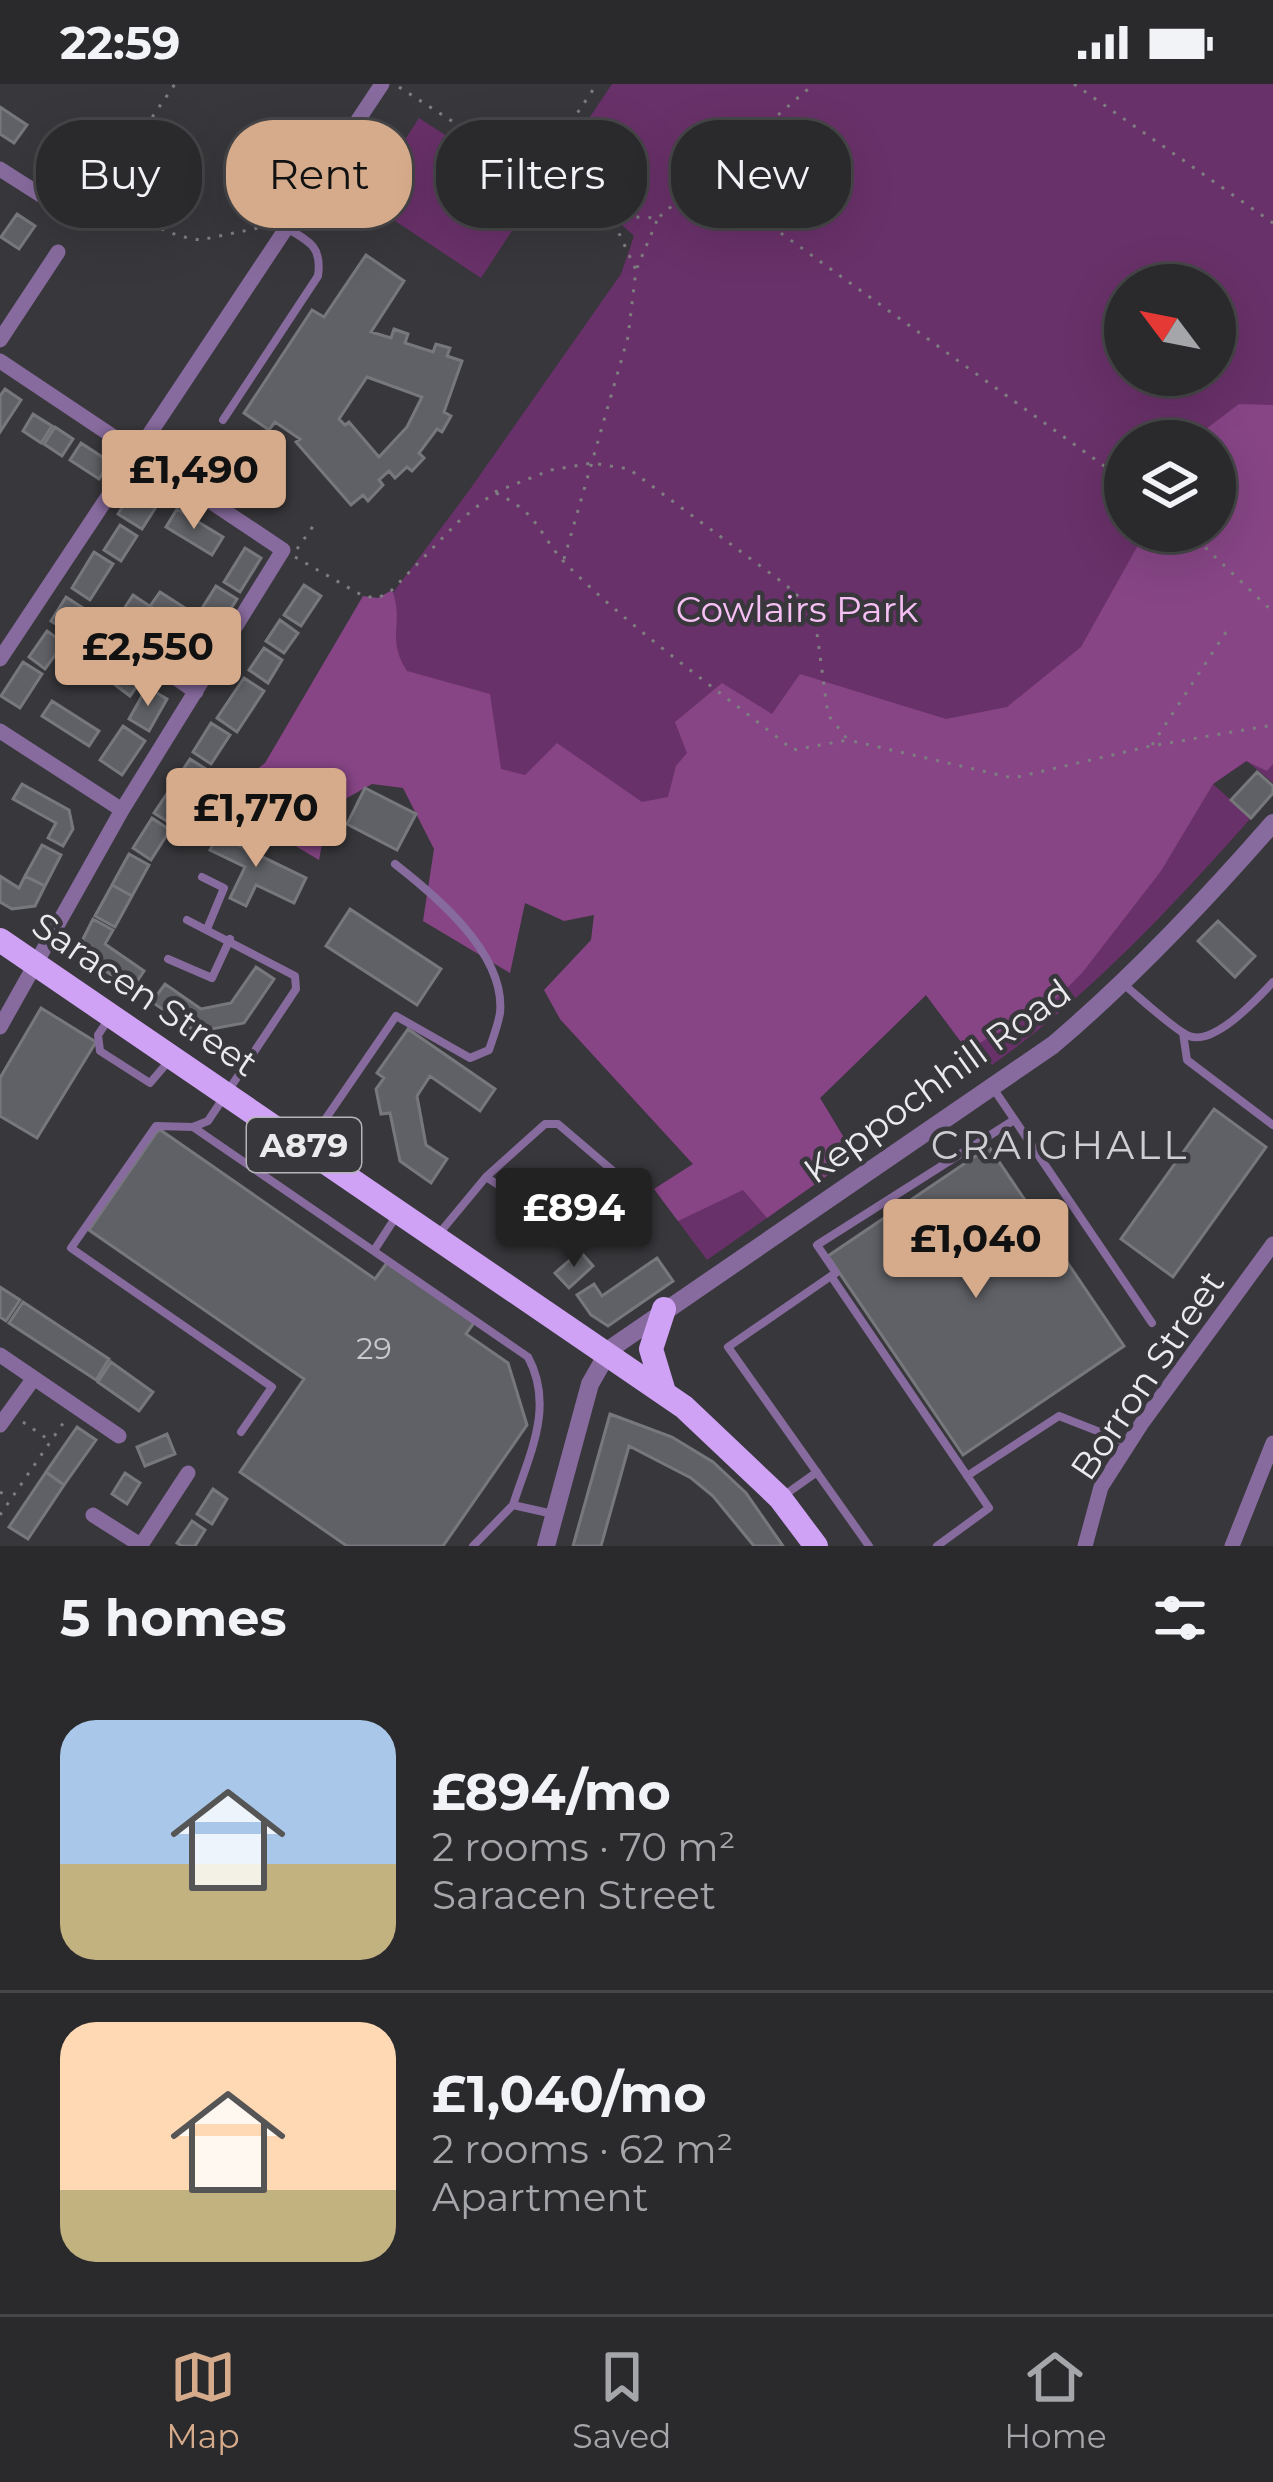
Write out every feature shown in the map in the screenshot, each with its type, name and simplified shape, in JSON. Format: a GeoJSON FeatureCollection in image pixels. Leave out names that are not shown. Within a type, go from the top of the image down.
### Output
{"type":"FeatureCollection","features":[{"type":"Feature","properties":{"kind":"main road","name":"Saracen Street"},"geometry":{"type":"LineString","coordinates":[[0,940],[607,1353]]}},
{"type":"Feature","properties":{"kind":"main road"},"geometry":{"type":"LineString","coordinates":[[664,1309],[651,1349],[664,1393]]}},
{"type":"Feature","properties":{"kind":"main road","name":"A879"},"geometry":{"type":"LineString","coordinates":[[607,1353],[700,1420],[780,1498],[816,1546]]}},
{"type":"Feature","properties":{"kind":"street"},"geometry":{"type":"LineString","coordinates":[[358,120],[382,84]]}},
{"type":"Feature","properties":{"kind":"street"},"geometry":{"type":"LineString","coordinates":[[0,169],[36,192]]}},
{"type":"Feature","properties":{"kind":"street"},"geometry":{"type":"LineString","coordinates":[[0,659],[287,228]]}},
{"type":"Feature","properties":{"kind":"street"},"geometry":{"type":"LineString","coordinates":[[0,340],[58,252]]}},
{"type":"Feature","properties":{"kind":"street"},"geometry":{"type":"LineString","coordinates":[[0,361],[288,553],[122,810],[0,1027]]}},
{"type":"Feature","properties":{"kind":"street"},"geometry":{"type":"LineString","coordinates":[[158,633],[145,656],[196,692]]}},
{"type":"Feature","properties":{"kind":"street"},"geometry":{"type":"LineString","coordinates":[[0,731],[122,810]]}},
{"type":"Feature","properties":{"kind":"street","name":"Keppochhill Road"},"geometry":{"type":"LineString","coordinates":[[607,1353],[664,1309],[1053,1045],[1270,833]]}},
{"type":"Feature","properties":{"kind":"street","name":"Borron Street"},"geometry":{"type":"LineString","coordinates":[[1085,1546],[1101,1486],[1273,1244]]}},
{"type":"Feature","properties":{"kind":"street"},"geometry":{"type":"LineString","coordinates":[[546,1546],[590,1384],[607,1353]]}},
{"type":"Feature","properties":{"kind":"street"},"geometry":{"type":"LineString","coordinates":[[0,1355],[71,1412],[119,1436]]}},
{"type":"Feature","properties":{"kind":"street"},"geometry":{"type":"LineString","coordinates":[[4,1419],[34,1378]]}},
{"type":"Feature","properties":{"kind":"street"},"geometry":{"type":"LineString","coordinates":[[1232,1546],[1273,1443]]}},
{"type":"Feature","properties":{"kind":"street"},"geometry":{"type":"LineString","coordinates":[[93,1515],[141,1546],[188,1473]]}},
{"type":"Feature","properties":{"kind":"lane"},"geometry":{"type":"LineString","coordinates":[[223,420],[318,276],[321,256],[314,244],[287,228]]}},
{"type":"Feature","properties":{"kind":"lane"},"geometry":{"type":"LineString","coordinates":[[306,1147],[395,1016],[470,1058],[489,1049],[500,1011],[496,976],[449,907],[395,864]]}},
{"type":"Feature","properties":{"kind":"lane"},"geometry":{"type":"LineString","coordinates":[[202,877],[224,888],[207,929]]}},
{"type":"Feature","properties":{"kind":"lane"},"geometry":{"type":"LineString","coordinates":[[187,920],[295,976],[296,989],[208,1121],[193,1127],[156,1126],[70,1248],[272,1387],[241,1432]]}},
{"type":"Feature","properties":{"kind":"lane"},"geometry":{"type":"LineString","coordinates":[[168,959],[212,977],[230,939]]}},
{"type":"Feature","properties":{"kind":"lane"},"geometry":{"type":"LineString","coordinates":[[1121,982],[1186,1034],[1206,1037],[1229,1024],[1273,982]]}},
{"type":"Feature","properties":{"kind":"lane"},"geometry":{"type":"LineString","coordinates":[[111,1013],[98,1035],[100,1051],[150,1083],[172,1055]]}},
{"type":"Feature","properties":{"kind":"lane"},"geometry":{"type":"LineString","coordinates":[[1186,1034],[1187,1060],[1273,1125]]}},
{"type":"Feature","properties":{"kind":"lane"},"geometry":{"type":"LineString","coordinates":[[993,1088],[1152,1323]]}},
{"type":"Feature","properties":{"kind":"lane"},"geometry":{"type":"LineString","coordinates":[[869,1546],[728,1347],[836,1273],[817,1245],[1014,1120]]}},
{"type":"Feature","properties":{"kind":"lane"},"geometry":{"type":"LineString","coordinates":[[436,1237],[485,1178],[545,1124],[557,1124],[620,1176],[567,1229],[485,1178]]}},
{"type":"Feature","properties":{"kind":"lane"},"geometry":{"type":"LineString","coordinates":[[193,1127],[517,1347],[536,1372],[542,1406],[513,1505],[473,1546]]}},
{"type":"Feature","properties":{"kind":"lane"},"geometry":{"type":"LineString","coordinates":[[375,1249],[401,1210]]}},
{"type":"Feature","properties":{"kind":"lane"},"geometry":{"type":"LineString","coordinates":[[831,1276],[989,1508],[937,1546]]}},
{"type":"Feature","properties":{"kind":"lane"},"geometry":{"type":"LineString","coordinates":[[967,1476],[1058,1416],[1129,1443]]}},
{"type":"Feature","properties":{"kind":"lane"},"geometry":{"type":"LineString","coordinates":[[780,1498],[817,1472]]}},
{"type":"Feature","properties":{"kind":"lane"},"geometry":{"type":"LineString","coordinates":[[513,1505],[554,1515]]}},
{"type":"Feature","properties":{"kind":"path"},"geometry":{"type":"LineString","coordinates":[[152,120],[175,84]]}},
{"type":"Feature","properties":{"kind":"path"},"geometry":{"type":"LineString","coordinates":[[394,84],[450,120]]}},
{"type":"Feature","properties":{"kind":"path"},"geometry":{"type":"LineString","coordinates":[[573,120],[597,84]]}},
{"type":"Feature","properties":{"kind":"path"},"geometry":{"type":"LineString","coordinates":[[771,120],[814,84]]}},
{"type":"Feature","properties":{"kind":"path"},"geometry":{"type":"LineString","coordinates":[[1074,84],[1273,223]]}},
{"type":"Feature","properties":{"kind":"path"},"geometry":{"type":"LineString","coordinates":[[564,562],[628,337],[636,270],[658,218],[671,206]]}},
{"type":"Feature","properties":{"kind":"path"},"geometry":{"type":"LineString","coordinates":[[647,218],[658,218]]}},
{"type":"Feature","properties":{"kind":"path"},"geometry":{"type":"LineString","coordinates":[[160,228],[200,240],[258,228]]}},
{"type":"Feature","properties":{"kind":"path"},"geometry":{"type":"LineString","coordinates":[[617,228],[636,270]]}},
{"type":"Feature","properties":{"kind":"path"},"geometry":{"type":"LineString","coordinates":[[774,228],[1104,466]]}},
{"type":"Feature","properties":{"kind":"path"},"geometry":{"type":"LineString","coordinates":[[314,525],[288,553],[363,596],[378,598],[495,492],[550,470],[592,463],[629,470],[786,585],[814,611],[828,716],[848,740]]}},
{"type":"Feature","properties":{"kind":"path"},"geometry":{"type":"LineString","coordinates":[[495,492],[522,506],[564,562],[793,750],[848,740],[1013,778],[1151,746],[1273,725]]}},
{"type":"Feature","properties":{"kind":"path"},"geometry":{"type":"LineString","coordinates":[[1210,552],[1273,612]]}},
{"type":"Feature","properties":{"kind":"path"},"geometry":{"type":"LineString","coordinates":[[1151,746],[1230,626]]}},
{"type":"Feature","properties":{"kind":"path"},"geometry":{"type":"LineString","coordinates":[[0,1515],[71,1412]]}},
{"type":"Feature","properties":{"kind":"path"},"geometry":{"type":"LineString","coordinates":[[4,1419],[51,1441]]}},
{"type":"Feature","properties":{"kind":"path"},"geometry":{"type":"LineString","coordinates":[[0,1492],[11,1499]]}},
{"type":"Feature","properties":{"kind":"green space","name":"Cowlairs Park"},"geometry":{"type":"Polygon","coordinates":[[[612,84],[1273,84],[1273,783],[1247,761],[1213,784],[1251,818],[1128,949],[992,1065],[972,1047],[967,1050],[926,995],[820,1098],[855,1156],[707,1260],[654,1189],[693,1164],[560,1019],[640,910],[319,692],[468,492],[621,274],[634,236],[625,228],[647,228],[647,120],[588,120],[612,84]]]}},
{"type":"Feature","properties":{"kind":"green space"},"geometry":{"type":"Polygon","coordinates":[[[419,118],[436,129],[436,228],[514,228],[481,278],[406,228],[412,228],[412,129],[419,118]]]}},
{"type":"Feature","properties":{"kind":"shaded area"},"geometry":{"type":"Polygon","coordinates":[[[1239,404],[1273,405],[1273,764],[1267,771],[1246,761],[1213,784],[1161,871],[1082,973],[1054,1001],[967,1050],[926,995],[820,1098],[855,1156],[767,1218],[743,1190],[678,1221],[654,1189],[693,1164],[560,1019],[544,990],[591,940],[594,915],[564,921],[525,903],[510,973],[423,921],[434,849],[403,788],[372,784],[329,808],[319,860],[218,800],[265,763],[363,596],[378,598],[392,590],[397,649],[407,671],[490,694],[501,769],[525,775],[557,743],[642,802],[668,797],[676,766],[687,753],[675,722],[722,683],[772,714],[800,674],[946,719],[1007,707],[1081,647],[1134,552],[1236,552],[1236,420],[1218,420],[1239,404]]]}},
{"type":"Feature","properties":{"kind":"building"},"geometry":{"type":"Polygon","coordinates":[[[0,107],[27,125],[14,143],[0,134],[0,107]]]}},
{"type":"Feature","properties":{"kind":"building"},"geometry":{"type":"Polygon","coordinates":[[[17,214],[35,226],[19,249],[1,237],[17,214]]]}},
{"type":"Feature","properties":{"kind":"building"},"geometry":{"type":"Polygon","coordinates":[[[366,255],[404,281],[371,332],[391,338],[394,329],[408,334],[405,343],[433,352],[436,344],[450,348],[447,356],[462,361],[444,412],[451,416],[442,432],[437,429],[419,453],[424,458],[412,471],[407,467],[395,478],[389,471],[368,501],[363,495],[351,505],[296,442],[300,439],[275,422],[269,430],[244,413],[312,310],[324,317],[366,255]],[[367,377],[339,419],[345,425],[349,422],[379,457],[407,427],[422,397],[367,377]]]}},
{"type":"Feature","properties":{"kind":"building"},"geometry":{"type":"Polygon","coordinates":[[[5,389],[21,400],[0,432],[0,396],[5,389]]]}},
{"type":"Feature","properties":{"kind":"building"},"geometry":{"type":"Polygon","coordinates":[[[33,414],[52,426],[41,443],[23,431],[33,414]]]}},
{"type":"Feature","properties":{"kind":"building"},"geometry":{"type":"Polygon","coordinates":[[[55,427],[73,439],[62,456],[44,444],[55,427]]]}},
{"type":"Feature","properties":{"kind":"building"},"geometry":{"type":"Polygon","coordinates":[[[81,443],[110,462],[99,479],[70,460],[81,443]]]}},
{"type":"Feature","properties":{"kind":"building"},"geometry":{"type":"Polygon","coordinates":[[[139,481],[163,496],[142,529],[118,514],[139,481]]]}},
{"type":"Feature","properties":{"kind":"building"},"geometry":{"type":"Polygon","coordinates":[[[177,509],[223,537],[212,555],[166,527],[177,509]]]}},
{"type":"Feature","properties":{"kind":"building"},"geometry":{"type":"Polygon","coordinates":[[[120,525],[137,536],[121,561],[104,550],[120,525]]]}},
{"type":"Feature","properties":{"kind":"building"},"geometry":{"type":"Polygon","coordinates":[[[245,548],[261,558],[240,592],[224,582],[245,548]]]}},
{"type":"Feature","properties":{"kind":"building"},"geometry":{"type":"Polygon","coordinates":[[[94,552],[113,564],[90,600],[72,588],[94,552]]]}},
{"type":"Feature","properties":{"kind":"building"},"geometry":{"type":"Polygon","coordinates":[[[304,585],[321,596],[301,626],[284,615],[304,585]]]}},
{"type":"Feature","properties":{"kind":"building"},"geometry":{"type":"Polygon","coordinates":[[[216,586],[237,599],[220,626],[199,613],[216,586]]]}},
{"type":"Feature","properties":{"kind":"building"},"geometry":{"type":"Polygon","coordinates":[[[160,592],[188,610],[178,625],[150,606],[160,592]]]}},
{"type":"Feature","properties":{"kind":"building"},"geometry":{"type":"Polygon","coordinates":[[[133,595],[157,611],[125,659],[101,644],[133,595]]]}},
{"type":"Feature","properties":{"kind":"building"},"geometry":{"type":"Polygon","coordinates":[[[66,597],[83,608],[68,632],[51,621],[66,597]]]}},
{"type":"Feature","properties":{"kind":"building"},"geometry":{"type":"Polygon","coordinates":[[[280,620],[298,633],[284,653],[266,641],[280,620]]]}},
{"type":"Feature","properties":{"kind":"building"},"geometry":{"type":"Polygon","coordinates":[[[204,625],[210,644],[180,655],[174,635],[204,625]]]}},
{"type":"Feature","properties":{"kind":"building"},"geometry":{"type":"Polygon","coordinates":[[[47,631],[64,643],[45,669],[29,657],[47,631]]]}},
{"type":"Feature","properties":{"kind":"building"},"geometry":{"type":"Polygon","coordinates":[[[264,648],[282,660],[268,683],[249,670],[264,648]]]}},
{"type":"Feature","properties":{"kind":"building"},"geometry":{"type":"Polygon","coordinates":[[[116,656],[144,676],[130,696],[102,675],[116,656]]]}},
{"type":"Feature","properties":{"kind":"building"},"geometry":{"type":"Polygon","coordinates":[[[23,662],[42,674],[20,708],[1,696],[23,662]]]}},
{"type":"Feature","properties":{"kind":"building"},"geometry":{"type":"Polygon","coordinates":[[[244,678],[264,691],[237,732],[217,718],[244,678]]]}},
{"type":"Feature","properties":{"kind":"building"},"geometry":{"type":"Polygon","coordinates":[[[147,687],[167,699],[149,731],[129,719],[147,687]]]}},
{"type":"Feature","properties":{"kind":"building"},"geometry":{"type":"Polygon","coordinates":[[[52,701],[99,731],[89,746],[42,716],[52,701]]]}},
{"type":"Feature","properties":{"kind":"building"},"geometry":{"type":"Polygon","coordinates":[[[211,723],[230,735],[211,764],[193,752],[211,723]]]}},
{"type":"Feature","properties":{"kind":"building"},"geometry":{"type":"Polygon","coordinates":[[[123,726],[145,741],[122,775],[100,760],[123,726]]]}},
{"type":"Feature","properties":{"kind":"building"},"geometry":{"type":"Polygon","coordinates":[[[190,759],[209,771],[194,794],[175,782],[190,759]]]}},
{"type":"Feature","properties":{"kind":"building"},"geometry":{"type":"Polygon","coordinates":[[[1257,772],[1273,786],[1273,793],[1251,818],[1231,800],[1257,772]]]}},
{"type":"Feature","properties":{"kind":"building"},"geometry":{"type":"Polygon","coordinates":[[[22,784],[69,810],[73,829],[63,846],[48,838],[56,823],[13,799],[22,784]]]}},
{"type":"Feature","properties":{"kind":"building"},"geometry":{"type":"Polygon","coordinates":[[[172,786],[191,799],[173,825],[154,813],[172,786]]]}},
{"type":"Feature","properties":{"kind":"building"},"geometry":{"type":"Polygon","coordinates":[[[365,788],[416,814],[397,850],[347,824],[365,788]]]}},
{"type":"Feature","properties":{"kind":"building"},"geometry":{"type":"Polygon","coordinates":[[[152,818],[170,830],[151,860],[133,848],[152,818]]]}},
{"type":"Feature","properties":{"kind":"building"},"geometry":{"type":"Polygon","coordinates":[[[222,826],[243,836],[238,845],[306,878],[294,903],[256,885],[246,906],[230,898],[245,867],[210,850],[222,826]]]}},
{"type":"Feature","properties":{"kind":"building"},"geometry":{"type":"Polygon","coordinates":[[[42,845],[61,855],[45,886],[25,876],[42,845]]]}},
{"type":"Feature","properties":{"kind":"building"},"geometry":{"type":"Polygon","coordinates":[[[129,854],[149,865],[132,896],[112,885],[129,854]]]}},
{"type":"Feature","properties":{"kind":"building"},"geometry":{"type":"Polygon","coordinates":[[[0,876],[19,888],[25,876],[45,886],[35,906],[12,909],[0,902],[0,876]]]}},
{"type":"Feature","properties":{"kind":"building"},"geometry":{"type":"Polygon","coordinates":[[[112,885],[132,896],[115,927],[95,916],[112,885]]]}},
{"type":"Feature","properties":{"kind":"building"},"geometry":{"type":"Polygon","coordinates":[[[350,909],[441,969],[417,1005],[326,946],[350,909]]]}},
{"type":"Feature","properties":{"kind":"building"},"geometry":{"type":"Polygon","coordinates":[[[93,919],[113,930],[105,944],[144,971],[132,989],[88,959],[83,939],[93,919]]]}},
{"type":"Feature","properties":{"kind":"building"},"geometry":{"type":"Polygon","coordinates":[[[1218,921],[1255,956],[1235,977],[1198,941],[1218,921]]]}},
{"type":"Feature","properties":{"kind":"building"},"geometry":{"type":"Polygon","coordinates":[[[256,967],[274,979],[244,1023],[196,1032],[152,1002],[165,984],[201,1009],[231,1003],[256,967]]]}},
{"type":"Feature","properties":{"kind":"building"},"geometry":{"type":"Polygon","coordinates":[[[41,1008],[96,1042],[37,1138],[0,1116],[0,1078],[41,1008]]]}},
{"type":"Feature","properties":{"kind":"building"},"geometry":{"type":"Polygon","coordinates":[[[408,1029],[495,1089],[480,1111],[430,1076],[417,1096],[426,1145],[447,1159],[431,1183],[400,1161],[390,1113],[381,1114],[376,1089],[384,1078],[377,1073],[408,1029]]]}},
{"type":"Feature","properties":{"kind":"building"},"geometry":{"type":"Polygon","coordinates":[[[1214,1109],[1266,1147],[1173,1277],[1121,1239],[1214,1109]]]}},
{"type":"Feature","properties":{"kind":"building"},"geometry":{"type":"Polygon","coordinates":[[[159,1129],[375,1279],[389,1260],[476,1320],[466,1334],[508,1363],[527,1425],[443,1546],[347,1546],[240,1472],[304,1379],[89,1230],[159,1129]]]}},
{"type":"Feature","properties":{"kind":"building"},"geometry":{"type":"Polygon","coordinates":[[[989,1147],[1124,1346],[963,1455],[828,1256],[989,1147]]]}},
{"type":"Feature","properties":{"kind":"building"},"geometry":{"type":"Polygon","coordinates":[[[580,1251],[593,1266],[569,1288],[555,1273],[580,1251]]]}},
{"type":"Feature","properties":{"kind":"building"},"geometry":{"type":"Polygon","coordinates":[[[657,1258],[673,1281],[608,1326],[591,1315],[577,1295],[594,1284],[602,1296],[657,1258]]]}},
{"type":"Feature","properties":{"kind":"building"},"geometry":{"type":"Polygon","coordinates":[[[0,1287],[20,1300],[6,1321],[0,1317],[0,1287]]]}},
{"type":"Feature","properties":{"kind":"building"},"geometry":{"type":"Polygon","coordinates":[[[23,1302],[109,1359],[96,1380],[9,1323],[23,1302]]]}},
{"type":"Feature","properties":{"kind":"building"},"geometry":{"type":"Polygon","coordinates":[[[111,1362],[153,1392],[139,1411],[98,1382],[111,1362]]]}},
{"type":"Feature","properties":{"kind":"building"},"geometry":{"type":"Polygon","coordinates":[[[610,1414],[672,1437],[713,1462],[746,1493],[783,1546],[754,1546],[713,1496],[691,1478],[629,1446],[601,1546],[573,1546],[610,1414]]]}},
{"type":"Feature","properties":{"kind":"building"},"geometry":{"type":"Polygon","coordinates":[[[77,1427],[96,1440],[64,1485],[46,1472],[77,1427]]]}},
{"type":"Feature","properties":{"kind":"building"},"geometry":{"type":"Polygon","coordinates":[[[167,1434],[175,1454],[145,1466],[137,1447],[167,1434]]]}},
{"type":"Feature","properties":{"kind":"building"},"geometry":{"type":"Polygon","coordinates":[[[46,1472],[64,1485],[28,1539],[9,1527],[46,1472]]]}},
{"type":"Feature","properties":{"kind":"building"},"geometry":{"type":"Polygon","coordinates":[[[125,1473],[140,1483],[127,1504],[112,1494],[125,1473]]]}},
{"type":"Feature","properties":{"kind":"building"},"geometry":{"type":"Polygon","coordinates":[[[213,1489],[227,1499],[212,1524],[197,1514],[213,1489]]]}},
{"type":"Feature","properties":{"kind":"building"},"geometry":{"type":"Polygon","coordinates":[[[192,1521],[205,1530],[195,1546],[182,1546],[177,1543],[192,1521]]]}},
{"type":"Feature","properties":{"kind":"district","name":"CRAIGHALL"},"geometry":{"type":"Point","coordinates":[1060,1145]}}]}
